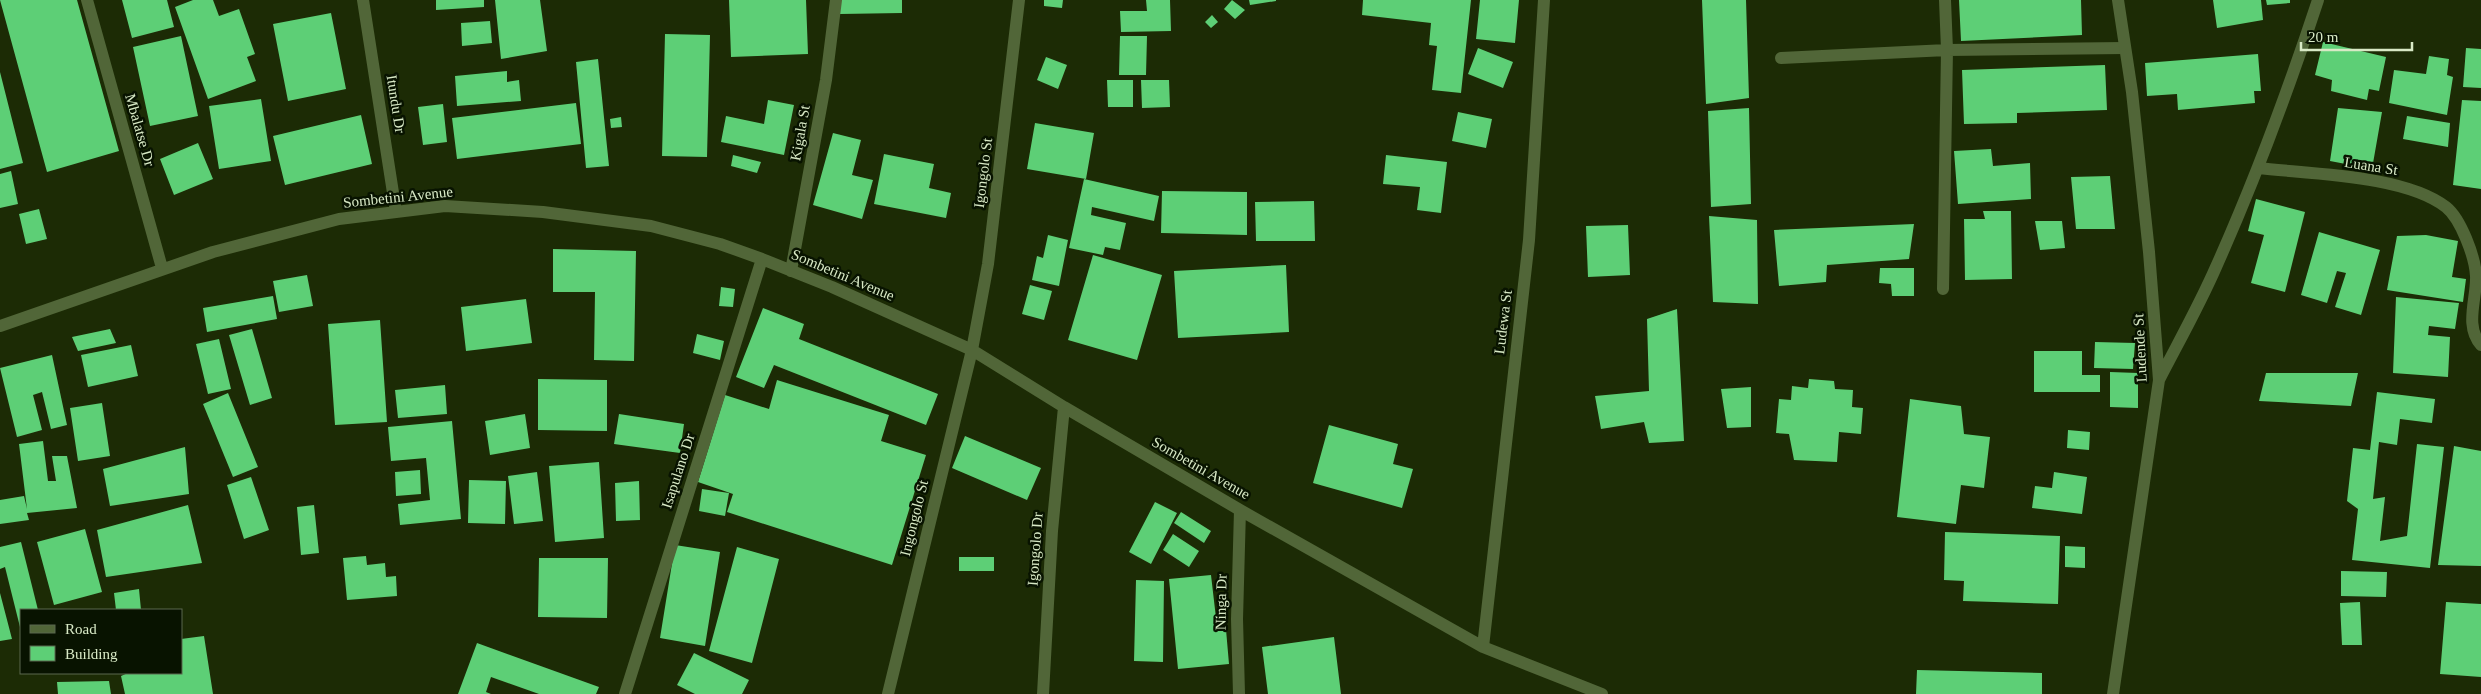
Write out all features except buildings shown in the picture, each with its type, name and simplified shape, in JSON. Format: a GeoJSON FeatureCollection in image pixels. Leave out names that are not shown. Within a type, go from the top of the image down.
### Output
{"type":"FeatureCollection","features":[{"type":"Feature","properties":{"kind":"street","name":"Mbalatse Dr"},"geometry":{"type":"LineString","coordinates":[[87,0],[162,268]]}},
{"type":"Feature","properties":{"kind":"street","name":"Itundu Dr"},"geometry":{"type":"LineString","coordinates":[[363,0],[396,212]]}},
{"type":"Feature","properties":{"kind":"street","name":"Kigala St"},"geometry":{"type":"LineString","coordinates":[[791,271],[826,80],[836,0]]}},
{"type":"Feature","properties":{"kind":"street","name":"Igongolo St"},"geometry":{"type":"LineString","coordinates":[[972,350],[988,264],[1019,0]]}},
{"type":"Feature","properties":{"kind":"street","name":"Ludewa St"},"geometry":{"type":"LineString","coordinates":[[1483,647],[1529,240],[1544,0]]}},
{"type":"Feature","properties":{"kind":"street"},"geometry":{"type":"LineString","coordinates":[[1944,289],[1947,50],[1945,0]]}},
{"type":"Feature","properties":{"kind":"street","name":"Ludende St"},"geometry":{"type":"LineString","coordinates":[[2113,694],[2160,380],[2132,92],[2118,0]]}},
{"type":"Feature","properties":{"kind":"street"},"geometry":{"type":"LineString","coordinates":[[2160,380],[2215,269],[2258,168],[2295,70],[2318,0]]}},
{"type":"Feature","properties":{"kind":"street"},"geometry":{"type":"LineString","coordinates":[[1782,58],[1947,50],[2125,48]]}},
{"type":"Feature","properties":{"kind":"street","name":"Luana St"},"geometry":{"type":"LineString","coordinates":[[2258,168],[2393,183],[2426,196],[2447,208],[2459,226],[2473,256],[2476,276],[2472,319],[2476,340],[2481,345]]}},
{"type":"Feature","properties":{"kind":"street","name":"Sombetini Avenue"},"geometry":{"type":"LineString","coordinates":[[0,326],[162,268],[213,252],[339,219],[445,206],[543,212],[651,226],[720,244],[762,259],[972,350],[1064,407],[1240,510],[1483,647],[1602,694]]}},
{"type":"Feature","properties":{"kind":"street","name":"Isapulano Dr"},"geometry":{"type":"LineString","coordinates":[[625,694],[762,259]]}},
{"type":"Feature","properties":{"kind":"street","name":"Ingongolo St"},"geometry":{"type":"LineString","coordinates":[[888,694],[972,350]]}},
{"type":"Feature","properties":{"kind":"street","name":"Igongolo Dr"},"geometry":{"type":"LineString","coordinates":[[1043,694],[1052,531],[1064,407]]}},
{"type":"Feature","properties":{"kind":"street","name":"Ninga Dr"},"geometry":{"type":"LineString","coordinates":[[1239,694],[1237,619],[1240,510]]}}]}
